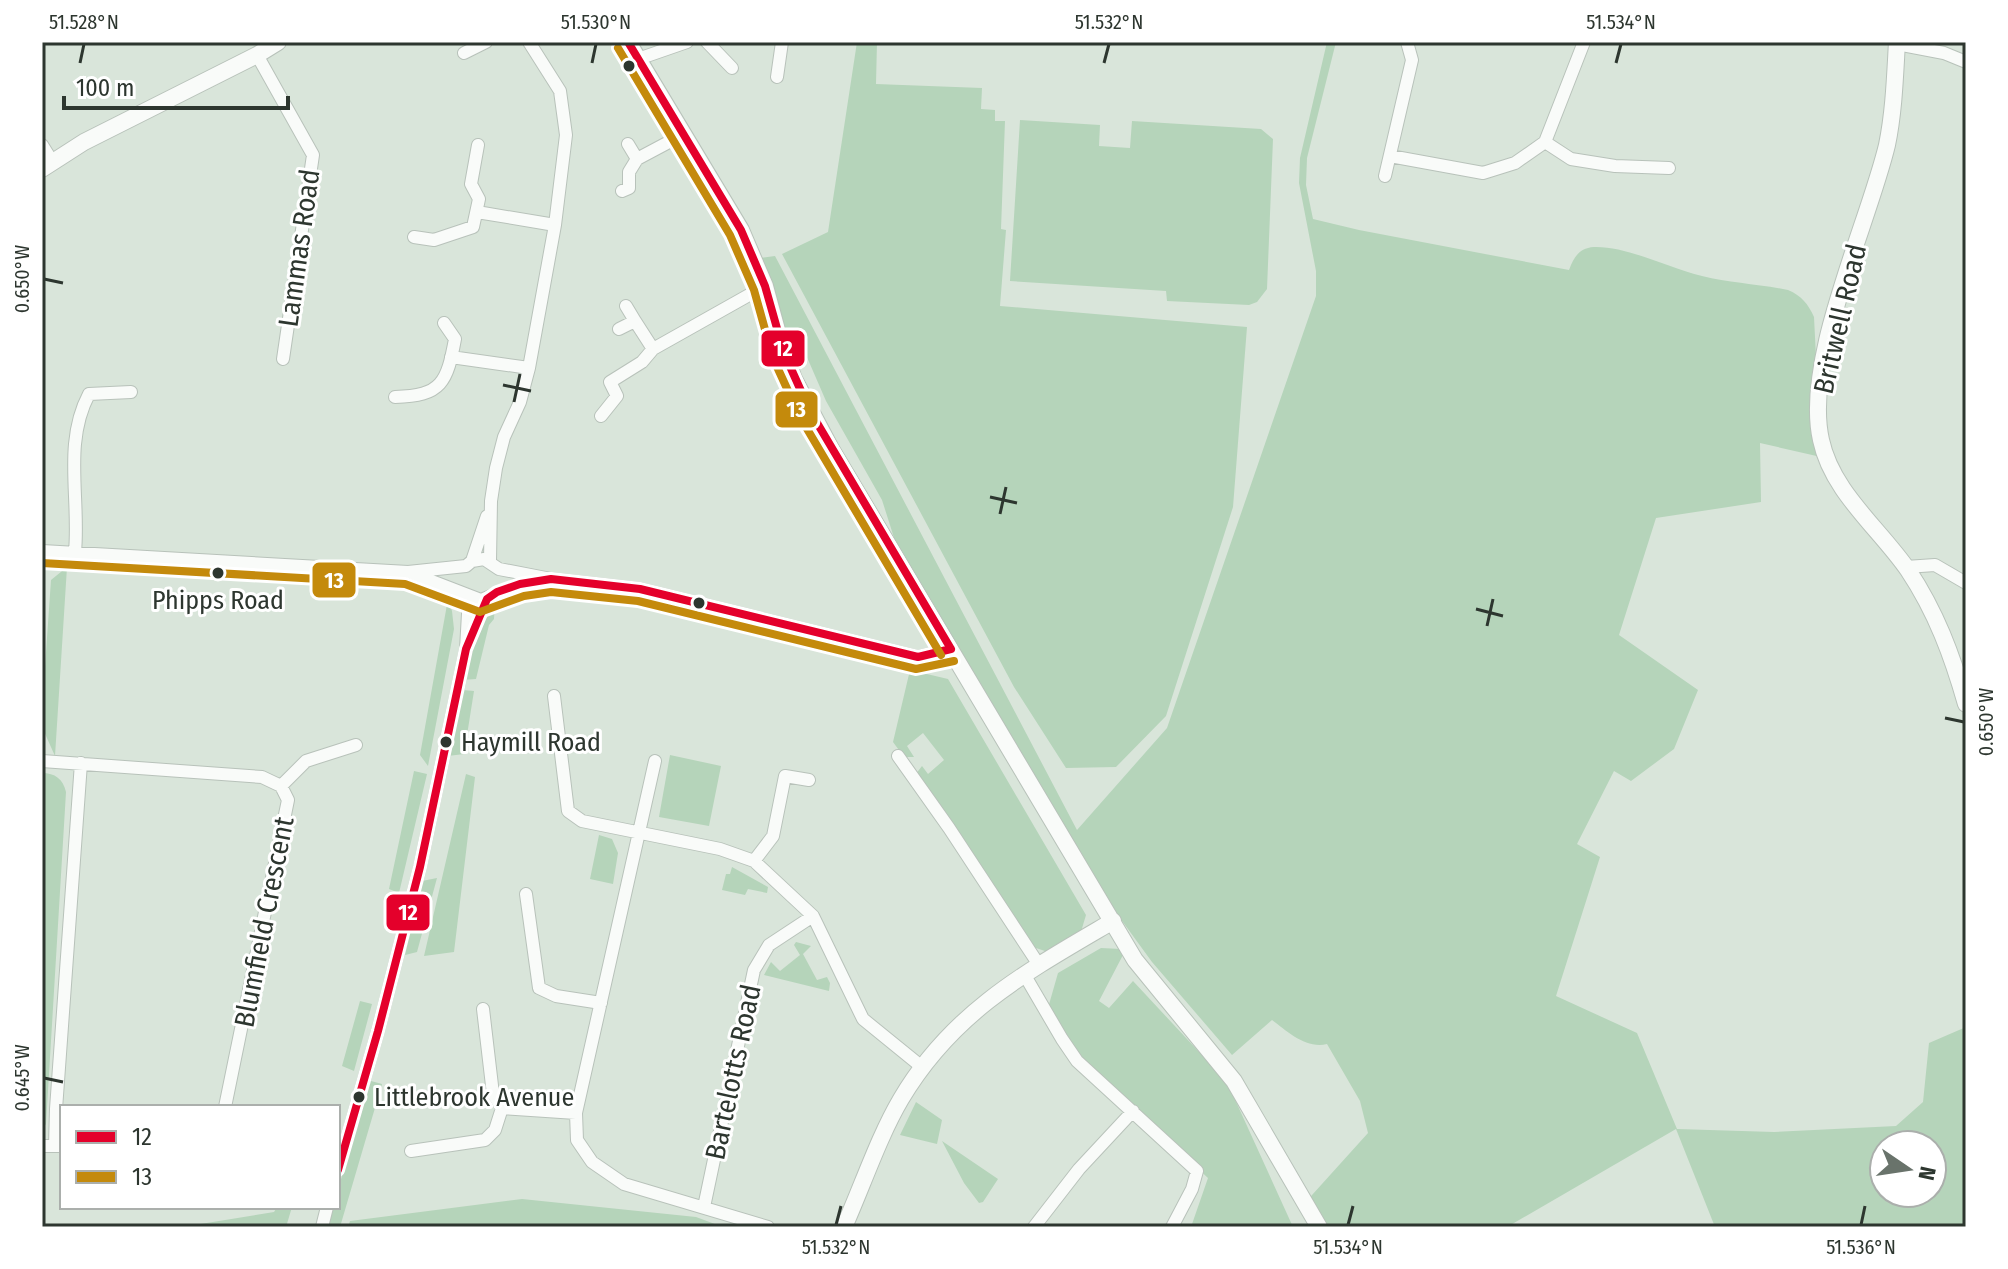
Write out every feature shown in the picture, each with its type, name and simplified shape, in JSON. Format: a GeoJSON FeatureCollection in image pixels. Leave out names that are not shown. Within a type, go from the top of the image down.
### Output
{"type":"FeatureCollection","features":[{"type":"Feature","properties":{"kind":"street"},"geometry":{"type":"LineString","coordinates":[[42,145],[47,165],[84,142],[278,42]]}},
{"type":"Feature","properties":{"kind":"street"},"geometry":{"type":"LineString","coordinates":[[464,53],[486,42]]}},
{"type":"Feature","properties":{"kind":"street"},"geometry":{"type":"LineString","coordinates":[[340,1163],[420,867],[466,649],[467,594],[460,579],[469,563],[491,501],[504,437],[520,402],[555,225],[566,135],[560,91],[529,42]]}},
{"type":"Feature","properties":{"kind":"street"},"geometry":{"type":"LineString","coordinates":[[628,42],[741,230],[765,286],[784,353],[810,411],[1135,960],[1234,1081],[1319,1227]]}},
{"type":"Feature","properties":{"kind":"street"},"geometry":{"type":"LineString","coordinates":[[638,59],[687,42]]}},
{"type":"Feature","properties":{"kind":"street"},"geometry":{"type":"LineString","coordinates":[[707,42],[732,68]]}},
{"type":"Feature","properties":{"kind":"street"},"geometry":{"type":"LineString","coordinates":[[777,77],[782,42]]}},
{"type":"Feature","properties":{"kind":"street"},"geometry":{"type":"LineString","coordinates":[[1385,176],[1412,60],[1407,42]]}},
{"type":"Feature","properties":{"kind":"street"},"geometry":{"type":"LineString","coordinates":[[1390,156],[1483,173],[1515,163],[1545,142],[1584,42]]}},
{"type":"Feature","properties":{"kind":"street"},"geometry":{"type":"LineString","coordinates":[[1897,43],[1944,53],[1966,62]]}},
{"type":"Feature","properties":{"kind":"street","name":"Britwell Road"},"geometry":{"type":"LineString","coordinates":[[1897,43],[1895,92],[1887,143],[1834,317],[1823,366],[1819,403],[1820,439],[1843,488],[1906,567],[1944,634],[1966,704]]}},
{"type":"Feature","properties":{"kind":"street","name":"Lammas Road"},"geometry":{"type":"LineString","coordinates":[[257,55],[313,155],[283,359]]}},
{"type":"Feature","properties":{"kind":"street"},"geometry":{"type":"LineString","coordinates":[[622,191],[629,188],[629,172],[637,159],[684,134]]}},
{"type":"Feature","properties":{"kind":"street"},"geometry":{"type":"LineString","coordinates":[[1545,142],[1571,159],[1615,166],[1669,168]]}},
{"type":"Feature","properties":{"kind":"street"},"geometry":{"type":"LineString","coordinates":[[628,144],[637,159]]}},
{"type":"Feature","properties":{"kind":"street"},"geometry":{"type":"LineString","coordinates":[[414,237],[434,240],[473,227],[479,199],[471,184],[478,145]]}},
{"type":"Feature","properties":{"kind":"street"},"geometry":{"type":"LineString","coordinates":[[477,212],[555,225]]}},
{"type":"Feature","properties":{"kind":"street"},"geometry":{"type":"LineString","coordinates":[[601,416],[617,396],[610,382],[642,362],[653,349],[765,286]]}},
{"type":"Feature","properties":{"kind":"street"},"geometry":{"type":"LineString","coordinates":[[626,306],[653,349]]}},
{"type":"Feature","properties":{"kind":"street"},"geometry":{"type":"LineString","coordinates":[[619,329],[635,321]]}},
{"type":"Feature","properties":{"kind":"street"},"geometry":{"type":"LineString","coordinates":[[395,397],[419,396],[448,374],[455,339],[444,323]]}},
{"type":"Feature","properties":{"kind":"street"},"geometry":{"type":"LineString","coordinates":[[451,357],[529,368]]}},
{"type":"Feature","properties":{"kind":"street"},"geometry":{"type":"LineString","coordinates":[[75,552],[77,529],[73,453],[79,414],[89,394],[131,392]]}},
{"type":"Feature","properties":{"kind":"street"},"geometry":{"type":"LineString","coordinates":[[466,649],[501,581],[494,565],[491,501]]}},
{"type":"Feature","properties":{"kind":"street"},"geometry":{"type":"LineString","coordinates":[[42,564],[42,551],[408,572],[469,563],[494,565],[551,579],[640,589],[918,657],[951,649]]}},
{"type":"Feature","properties":{"kind":"street"},"geometry":{"type":"LineString","coordinates":[[1906,567],[1935,565],[1966,583]]}},
{"type":"Feature","properties":{"kind":"street"},"geometry":{"type":"LineString","coordinates":[[408,572],[467,594],[492,596],[520,584],[551,579]]}},
{"type":"Feature","properties":{"kind":"street"},"geometry":{"type":"LineString","coordinates":[[554,696],[568,811],[582,821],[720,849],[754,861],[813,916],[863,1019],[922,1067]]}},
{"type":"Feature","properties":{"kind":"street"},"geometry":{"type":"LineString","coordinates":[[281,786],[306,761],[356,745]]}},
{"type":"Feature","properties":{"kind":"street"},"geometry":{"type":"LineString","coordinates":[[898,756],[1039,965]]}},
{"type":"Feature","properties":{"kind":"street","name":"Blumfield Crescent"},"geometry":{"type":"LineString","coordinates":[[42,761],[262,777],[281,786],[288,800],[225,1105]]}},
{"type":"Feature","properties":{"kind":"street"},"geometry":{"type":"LineString","coordinates":[[655,761],[576,1113],[577,1140],[592,1162],[624,1184],[768,1227]]}},
{"type":"Feature","properties":{"kind":"street"},"geometry":{"type":"LineString","coordinates":[[53,1146],[81,763]]}},
{"type":"Feature","properties":{"kind":"street"},"geometry":{"type":"LineString","coordinates":[[754,861],[773,836],[785,776],[809,780]]}},
{"type":"Feature","properties":{"kind":"street"},"geometry":{"type":"LineString","coordinates":[[526,894],[539,988],[556,996],[601,1003]]}},
{"type":"Feature","properties":{"kind":"street","name":"Bartelotts Road"},"geometry":{"type":"LineString","coordinates":[[704,1207],[754,970],[769,945],[813,916]]}},
{"type":"Feature","properties":{"kind":"street"},"geometry":{"type":"LineString","coordinates":[[844,1227],[899,1102],[922,1067],[976,1008],[1024,974],[1113,921]]}},
{"type":"Feature","properties":{"kind":"street"},"geometry":{"type":"LineString","coordinates":[[1024,974],[1077,1061],[1197,1171],[1192,1189],[1172,1227]]}},
{"type":"Feature","properties":{"kind":"street"},"geometry":{"type":"LineString","coordinates":[[483,1009],[493,1094],[502,1108]]}},
{"type":"Feature","properties":{"kind":"street"},"geometry":{"type":"LineString","coordinates":[[502,1108],[576,1113]]}},
{"type":"Feature","properties":{"kind":"street"},"geometry":{"type":"LineString","coordinates":[[411,1151],[485,1140],[495,1130],[502,1108]]}},
{"type":"Feature","properties":{"kind":"street"},"geometry":{"type":"LineString","coordinates":[[1034,1227],[1079,1169],[1133,1111]]}},
{"type":"Feature","properties":{"kind":"green space"},"geometry":{"type":"Polygon","coordinates":[[[857,42],[877,42],[876,84],[982,88],[981,109],[995,110],[995,121],[1005,121],[1001,229],[1006,230],[1000,306],[1247,327],[1233,507],[1166,716],[1116,767],[1066,768],[1014,687],[782,254],[828,232],[857,42]]]}},
{"type":"Feature","properties":{"kind":"green space"},"geometry":{"type":"Polygon","coordinates":[[[1327,42],[1336,42],[1307,158],[1306,185],[1313,219],[1569,270],[1575,257],[1584,249],[1620,250],[1702,276],[1788,290],[1809,308],[1814,317],[1821,457],[1760,443],[1761,502],[1656,518],[1619,635],[1698,690],[1674,749],[1631,781],[1614,771],[1577,844],[1600,857],[1556,996],[1637,1033],[1677,1129],[1774,1132],[1896,1126],[1923,1102],[1929,1043],[1966,1027],[1966,1227],[1715,1227],[1676,1129],[1507,1227],[1315,1227],[1303,1205],[1368,1133],[1360,1101],[1327,1044],[1305,1042],[1272,1020],[1232,1055],[1152,962],[1101,892],[897,547],[882,500],[826,401],[803,348],[790,351],[760,258],[775,256],[1077,830],[1167,728],[1316,296],[1316,271],[1299,183],[1300,158],[1327,42]]]}},
{"type":"Feature","properties":{"kind":"green space"},"geometry":{"type":"Polygon","coordinates":[[[1020,120],[1100,125],[1099,146],[1130,148],[1132,121],[1261,129],[1273,139],[1267,289],[1257,302],[1249,305],[1167,301],[1166,291],[1010,281],[1020,120]]]}},
{"type":"Feature","properties":{"kind":"green space"},"geometry":{"type":"Polygon","coordinates":[[[67,567],[55,756],[42,727],[42,710],[51,580],[67,567]]]}},
{"type":"Feature","properties":{"kind":"green space"},"geometry":{"type":"Polygon","coordinates":[[[448,599],[454,629],[428,766],[420,755],[448,599]]]}},
{"type":"Feature","properties":{"kind":"green space"},"geometry":{"type":"Polygon","coordinates":[[[495,602],[494,619],[489,625],[476,679],[462,680],[476,629],[495,602]]]}},
{"type":"Feature","properties":{"kind":"green space"},"geometry":{"type":"Polygon","coordinates":[[[910,670],[948,679],[1086,915],[1080,935],[1048,952],[1033,947],[915,775],[922,766],[928,774],[944,760],[923,733],[907,746],[914,757],[904,757],[893,742],[910,670]]]}},
{"type":"Feature","properties":{"kind":"green space"},"geometry":{"type":"Polygon","coordinates":[[[463,690],[474,691],[464,754],[448,756],[463,690]]]}},
{"type":"Feature","properties":{"kind":"green space"},"geometry":{"type":"Polygon","coordinates":[[[670,755],[721,766],[709,826],[659,817],[670,755]]]}},
{"type":"Feature","properties":{"kind":"green space"},"geometry":{"type":"Polygon","coordinates":[[[414,771],[427,774],[399,893],[389,889],[414,771]]]}},
{"type":"Feature","properties":{"kind":"green space"},"geometry":{"type":"Polygon","coordinates":[[[42,773],[58,778],[66,792],[46,1124],[42,1130],[42,773]]]}},
{"type":"Feature","properties":{"kind":"green space"},"geometry":{"type":"Polygon","coordinates":[[[466,774],[475,777],[454,952],[424,956],[466,774]]]}},
{"type":"Feature","properties":{"kind":"green space"},"geometry":{"type":"Polygon","coordinates":[[[599,835],[612,839],[618,853],[613,884],[590,879],[599,835]]]}},
{"type":"Feature","properties":{"kind":"green space"},"geometry":{"type":"Polygon","coordinates":[[[732,867],[768,887],[767,893],[748,889],[745,895],[722,890],[726,874],[730,874],[732,867]]]}},
{"type":"Feature","properties":{"kind":"green space"},"geometry":{"type":"Polygon","coordinates":[[[437,878],[417,952],[405,955],[422,881],[437,878]]]}},
{"type":"Feature","properties":{"kind":"green space"},"geometry":{"type":"Polygon","coordinates":[[[796,942],[811,946],[803,954],[817,980],[827,977],[829,991],[764,975],[771,962],[780,971],[800,955],[794,945],[796,942]]]}},
{"type":"Feature","properties":{"kind":"green space"},"geometry":{"type":"Polygon","coordinates":[[[1101,948],[1121,949],[1124,953],[1099,1001],[1109,1008],[1133,981],[1227,1082],[1293,1227],[1191,1227],[1208,1178],[1077,1055],[1048,1008],[1058,973],[1101,948]]]}},
{"type":"Feature","properties":{"kind":"green space"},"geometry":{"type":"Polygon","coordinates":[[[360,1001],[372,1004],[354,1071],[342,1066],[360,1001]]]}},
{"type":"Feature","properties":{"kind":"green space"},"geometry":{"type":"Polygon","coordinates":[[[371,1081],[382,1084],[340,1227],[326,1227],[331,1209],[340,1209],[340,1182],[371,1081]]]}},
{"type":"Feature","properties":{"kind":"green space"},"geometry":{"type":"Polygon","coordinates":[[[916,1102],[942,1120],[937,1144],[900,1135],[916,1102]]]}},
{"type":"Feature","properties":{"kind":"green space"},"geometry":{"type":"Polygon","coordinates":[[[942,1141],[998,1179],[983,1202],[979,1203],[964,1183],[942,1141]]]}},
{"type":"Feature","properties":{"kind":"green space"},"geometry":{"type":"Polygon","coordinates":[[[522,1199],[696,1217],[723,1227],[348,1227],[350,1221],[522,1199]]]}},
{"type":"Feature","properties":{"kind":"green space"},"geometry":{"type":"Polygon","coordinates":[[[276,1209],[291,1209],[286,1227],[182,1227],[274,1212],[276,1209]]]}},
{"type":"Feature","properties":{"kind":"transit line","name":"12"},"geometry":{"type":"LineString","coordinates":[[628,42],[741,230],[765,286],[784,353],[810,411],[951,649]]}},
{"type":"Feature","properties":{"kind":"transit line","name":"13"},"geometry":{"type":"LineString","coordinates":[[618,48],[730,235],[754,290],[773,358],[800,417],[941,655]]}},
{"type":"Feature","properties":{"kind":"transit line","name":"13"},"geometry":{"type":"LineString","coordinates":[[42,563],[405,584],[480,612],[524,596],[551,592],[638,601],[916,669],[954,661]]}},
{"type":"Feature","properties":{"kind":"transit line","name":"12"},"geometry":{"type":"LineString","coordinates":[[340,1163],[420,867],[466,649],[487,599],[520,584],[551,579],[640,589],[918,657],[951,649]]}},
{"type":"Feature","properties":{"kind":"place","name":"Phipps Road"},"geometry":{"type":"Point","coordinates":[218,573]}},
{"type":"Feature","properties":{"kind":"place","name":"Haymill Road"},"geometry":{"type":"Point","coordinates":[446,742]}},
{"type":"Feature","properties":{"kind":"place","name":"Littlebrook Avenue"},"geometry":{"type":"Point","coordinates":[359,1097]}}]}
